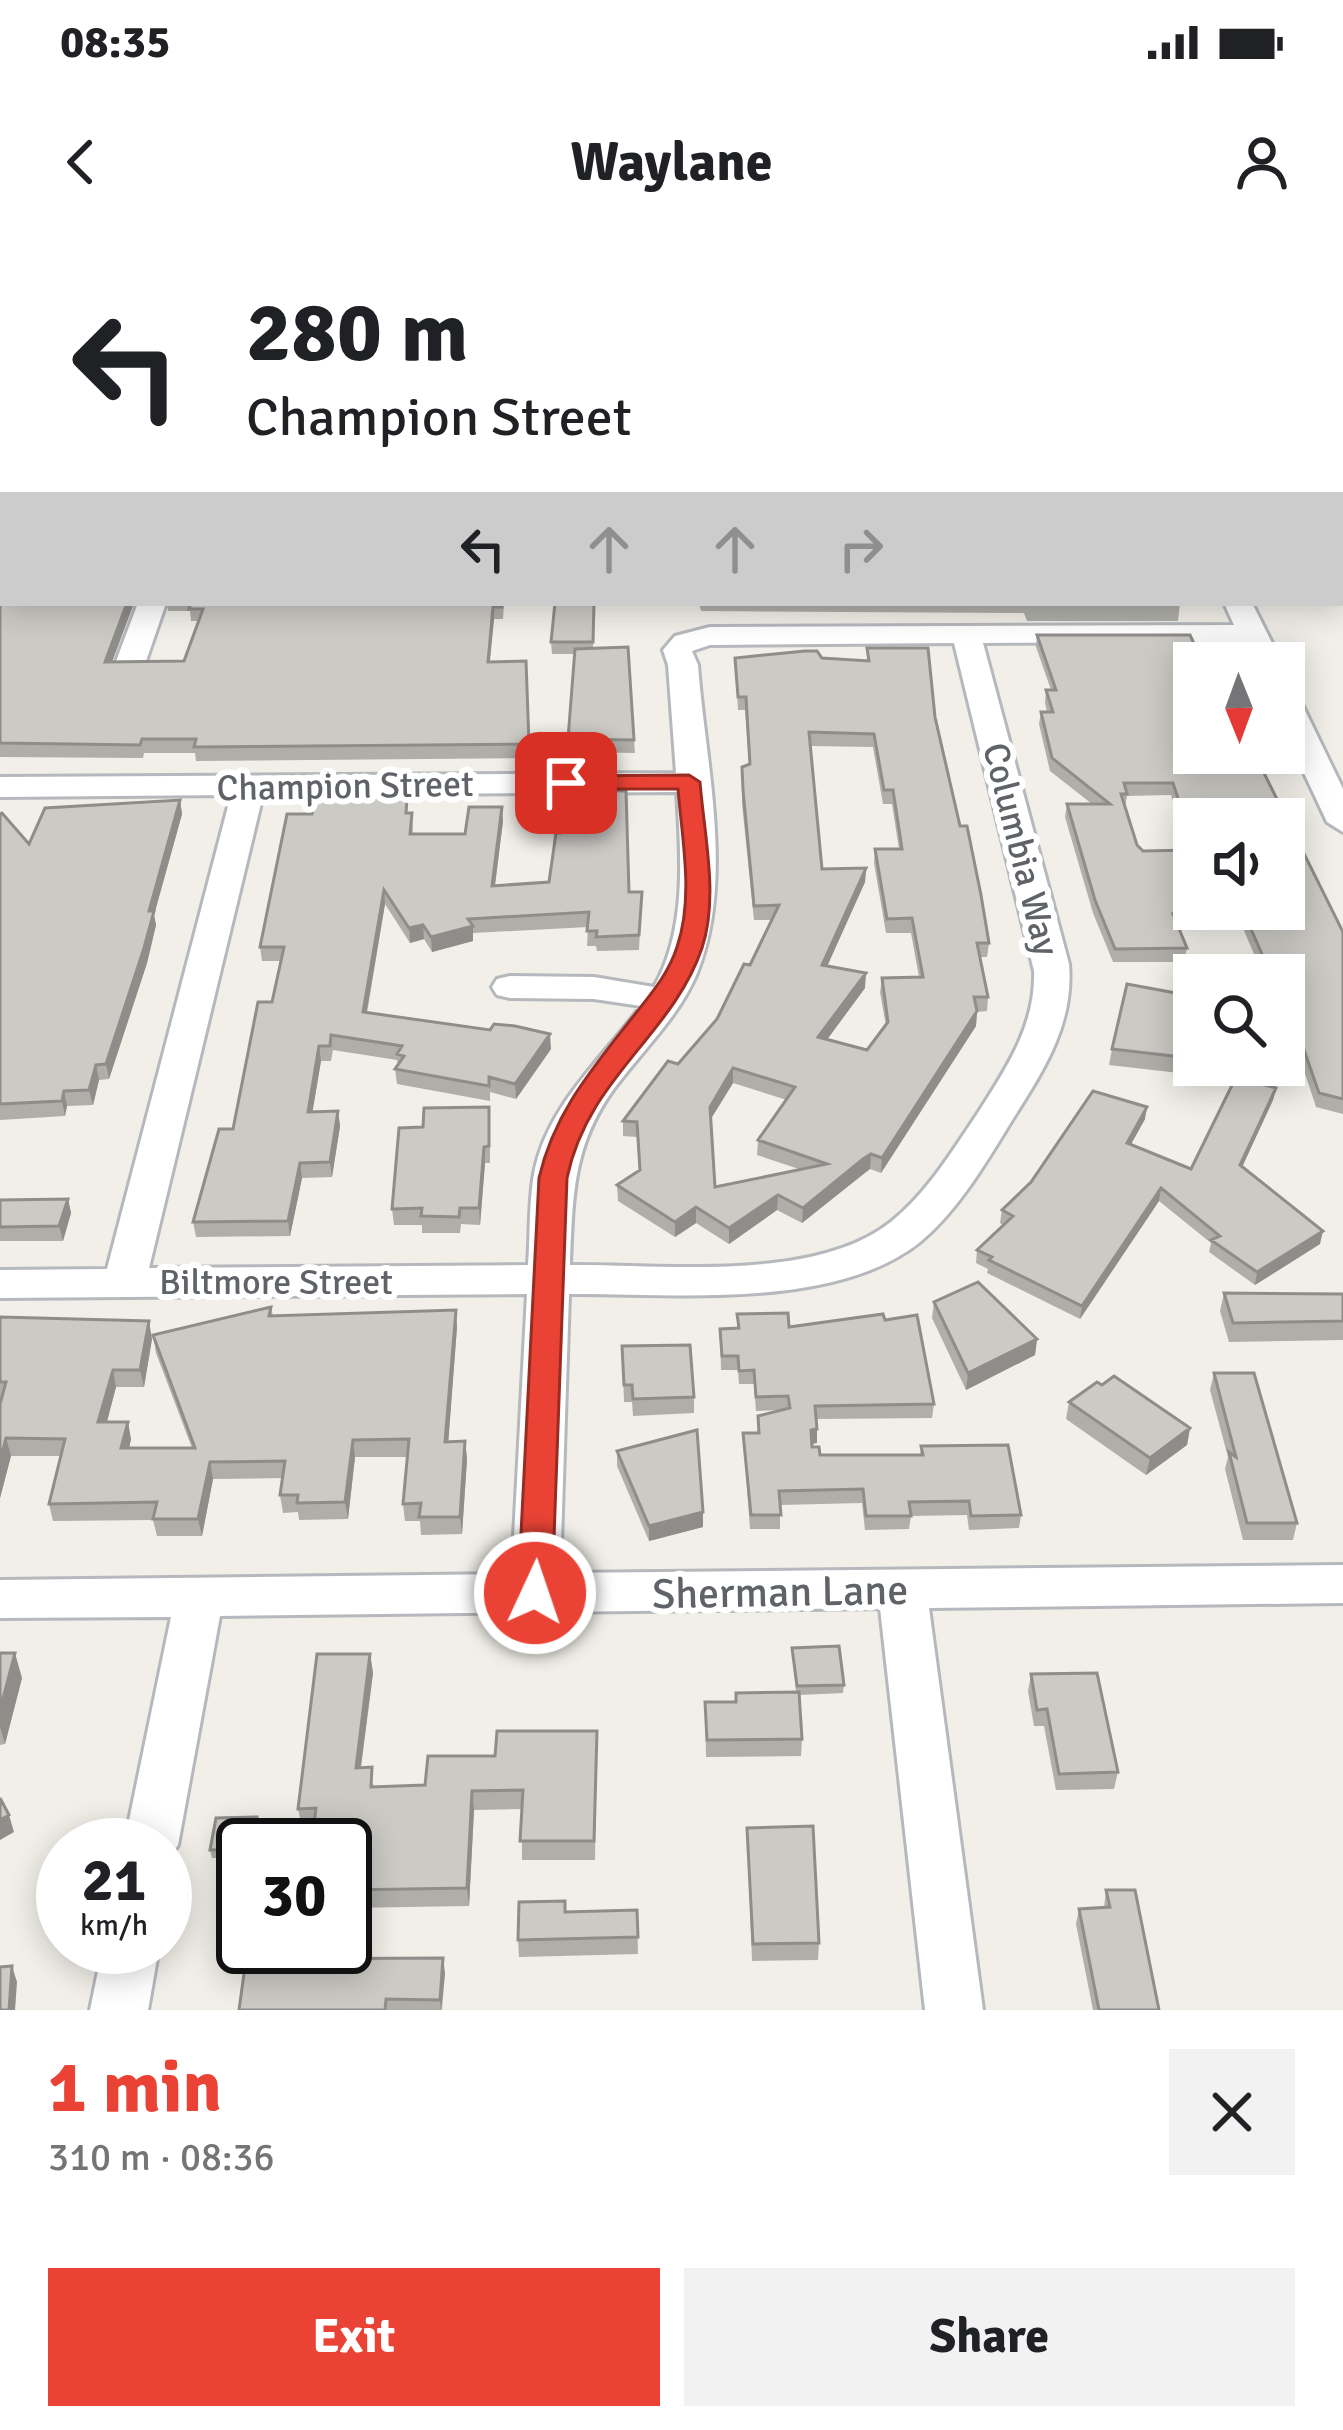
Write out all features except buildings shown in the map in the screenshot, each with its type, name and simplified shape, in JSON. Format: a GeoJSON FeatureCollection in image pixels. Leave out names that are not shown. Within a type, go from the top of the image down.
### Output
{"type":"FeatureCollection","features":[{"type":"Feature","properties":{"kind":"street"},"geometry":{"type":"LineString","coordinates":[[130,664],[151,606]]}},
{"type":"Feature","properties":{"kind":"street"},"geometry":{"type":"LineString","coordinates":[[1240,606],[1257,642]]}},
{"type":"Feature","properties":{"kind":"street"},"geometry":{"type":"LineString","coordinates":[[535,1593],[553,1178],[562,1138],[586,1094],[676,979],[696,924],[683,665],[677,650],[710,636],[1253,633]]}},
{"type":"Feature","properties":{"kind":"street","name":"Columbia Way"},"geometry":{"type":"LineString","coordinates":[[551,1279],[754,1278],[818,1272],[868,1255],[907,1232],[926,1217],[955,1176],[1031,1054],[1047,1023],[1054,990],[1046,941],[967,636]]}},
{"type":"Feature","properties":{"kind":"street"},"geometry":{"type":"LineString","coordinates":[[1305,742],[1343,822]]}},
{"type":"Feature","properties":{"kind":"street","name":"Champion Street"},"geometry":{"type":"LineString","coordinates":[[0,788],[689,782]]}},
{"type":"Feature","properties":{"kind":"street"},"geometry":{"type":"LineString","coordinates":[[124,1283],[249,786]]}},
{"type":"Feature","properties":{"kind":"street"},"geometry":{"type":"LineString","coordinates":[[510,987],[594,988],[663,999]]}},
{"type":"Feature","properties":{"kind":"street","name":"Biltmore Street"},"geometry":{"type":"LineString","coordinates":[[0,1284],[551,1279]]}},
{"type":"Feature","properties":{"kind":"street","name":"Sherman Lane"},"geometry":{"type":"LineString","coordinates":[[0,1599],[1343,1584]]}},
{"type":"Feature","properties":{"kind":"street"},"geometry":{"type":"LineString","coordinates":[[902,1590],[954,2010]]}},
{"type":"Feature","properties":{"kind":"street"},"geometry":{"type":"LineString","coordinates":[[156,1818],[199,1598]]}},
{"type":"Feature","properties":{"kind":"street"},"geometry":{"type":"LineString","coordinates":[[119,2010],[126,1974]]}},
{"type":"Feature","properties":{"kind":"route"},"geometry":{"type":"LineString","coordinates":[[535,1593],[553,1178],[562,1138],[586,1094],[676,979],[696,924],[689,782],[566,783]]}}]}
